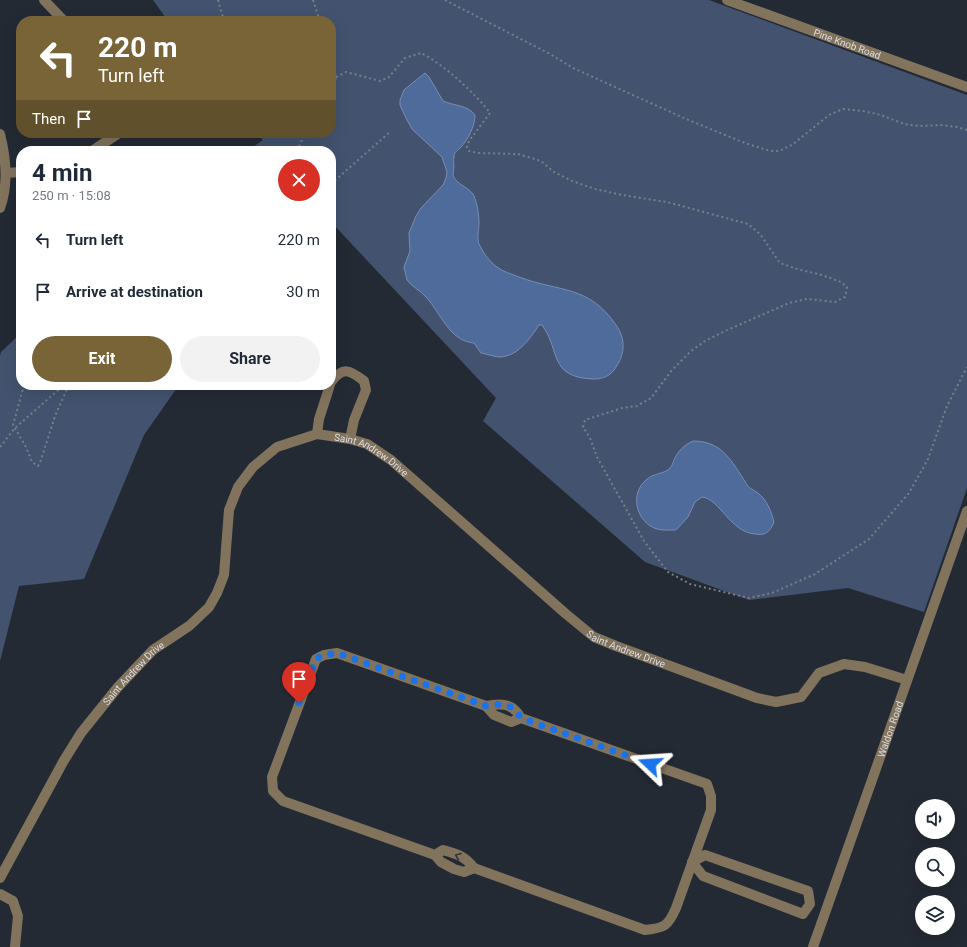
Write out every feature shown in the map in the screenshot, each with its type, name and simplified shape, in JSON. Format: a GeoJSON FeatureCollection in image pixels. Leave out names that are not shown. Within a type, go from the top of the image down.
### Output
{"type":"FeatureCollection","features":[{"type":"Feature","properties":{"kind":"street"},"geometry":{"type":"LineString","coordinates":[[44,0],[59,16]]}},
{"type":"Feature","properties":{"kind":"street","name":"Pine Knob Road"},"geometry":{"type":"LineString","coordinates":[[728,0],[967,87]]}},
{"type":"Feature","properties":{"kind":"street"},"geometry":{"type":"LineString","coordinates":[[0,134],[4,150],[6,173],[5,196],[0,208]]}},
{"type":"Feature","properties":{"kind":"street"},"geometry":{"type":"LineString","coordinates":[[100,146],[112,138]]}},
{"type":"Feature","properties":{"kind":"street"},"geometry":{"type":"LineString","coordinates":[[6,173],[16,172]]}},
{"type":"Feature","properties":{"kind":"street"},"geometry":{"type":"LineString","coordinates":[[336,376],[338,373],[345,372],[354,373],[364,381],[366,390],[354,420],[350,439]]}},
{"type":"Feature","properties":{"kind":"street"},"geometry":{"type":"LineString","coordinates":[[317,434],[319,419],[328,390]]}},
{"type":"Feature","properties":{"kind":"street","name":"Saint Andrew Drive"},"geometry":{"type":"LineString","coordinates":[[0,878],[63,762],[81,733],[118,687],[153,650],[189,626],[209,607],[217,593],[224,575],[229,510],[238,487],[253,468],[277,447],[317,434],[350,439],[367,444],[391,460],[566,614],[594,637],[601,640],[757,698],[776,702],[801,697],[819,673],[844,664],[865,667],[907,680]]}},
{"type":"Feature","properties":{"kind":"street","name":"Waldon Road"},"geometry":{"type":"LineString","coordinates":[[813,947],[967,511]]}},
{"type":"Feature","properties":{"kind":"street"},"geometry":{"type":"LineString","coordinates":[[692,862],[703,876],[803,914],[810,904],[808,891],[705,855],[692,862],[670,922],[658,929],[645,930],[474,868],[464,872],[454,869],[441,862],[435,855],[283,801],[273,791],[272,777],[316,659],[324,655],[337,653],[486,706],[501,704],[516,710],[521,718],[707,784],[711,796],[711,810],[692,862]]}},
{"type":"Feature","properties":{"kind":"street"},"geometry":{"type":"LineString","coordinates":[[0,894],[13,901],[18,916],[15,947]]}},
{"type":"Feature","properties":{"kind":"street"},"geometry":{"type":"LineString","coordinates":[[810,904],[826,911]]}},
{"type":"Feature","properties":{"kind":"path"},"geometry":{"type":"LineString","coordinates":[[218,0],[223,16]]}},
{"type":"Feature","properties":{"kind":"path"},"geometry":{"type":"LineString","coordinates":[[313,0],[318,16]]}},
{"type":"Feature","properties":{"kind":"path"},"geometry":{"type":"LineString","coordinates":[[445,0],[544,51],[573,68],[686,119],[745,143],[770,151],[779,151],[792,145],[829,115],[843,109],[881,115],[904,124],[919,126],[941,125],[967,130]]}},
{"type":"Feature","properties":{"kind":"path"},"geometry":{"type":"LineString","coordinates":[[336,77],[346,72],[380,81],[389,77],[405,58],[421,54],[442,67],[482,102],[490,113],[469,142],[467,147],[470,151],[478,154],[518,154],[541,161],[554,172],[572,181],[595,189],[667,202],[748,224],[760,234],[780,263],[822,275],[841,282],[847,287],[846,297],[835,302],[807,299],[789,303],[705,341],[672,370],[651,398],[637,406],[622,408],[585,420],[583,427],[590,438],[597,457],[644,541],[668,572],[690,584],[749,598],[772,593],[815,574],[869,539],[909,493],[928,459],[947,406],[967,367]]}},
{"type":"Feature","properties":{"kind":"path"},"geometry":{"type":"LineString","coordinates":[[336,180],[391,131]]}},
{"type":"Feature","properties":{"kind":"path"},"geometry":{"type":"LineString","coordinates":[[23,390],[13,425],[26,447],[32,462],[38,466],[67,390]]}},
{"type":"Feature","properties":{"kind":"path"},"geometry":{"type":"LineString","coordinates":[[0,447],[15,428],[58,390]]}},
{"type":"Feature","properties":{"kind":"shaded area"},"geometry":{"type":"Polygon","coordinates":[[[153,0],[709,0],[967,95],[967,488],[924,612],[848,588],[749,600],[645,562],[483,421],[496,398],[336,227],[336,146],[254,146],[263,140],[261,138],[336,138],[336,16],[164,16],[153,0]]]}},
{"type":"Feature","properties":{"kind":"shaded area"},"geometry":{"type":"Polygon","coordinates":[[[425,73],[429,77],[443,101],[465,107],[475,115],[474,124],[468,137],[455,154],[453,175],[457,181],[474,196],[479,216],[478,241],[483,252],[492,263],[502,270],[534,282],[584,296],[606,312],[619,330],[623,341],[623,352],[619,362],[609,375],[603,378],[593,379],[579,377],[562,368],[548,335],[542,325],[539,325],[521,348],[511,354],[500,357],[481,353],[474,343],[465,341],[452,332],[426,297],[407,280],[404,267],[410,251],[409,233],[421,208],[443,185],[447,172],[442,157],[412,129],[400,105],[400,100],[404,90],[425,73]]]}},
{"type":"Feature","properties":{"kind":"shaded area"},"geometry":{"type":"Polygon","coordinates":[[[16,338],[16,390],[176,390],[144,435],[84,579],[19,586],[0,661],[0,356],[1,352],[16,338]]]}},
{"type":"Feature","properties":{"kind":"shaded area"},"geometry":{"type":"Polygon","coordinates":[[[693,441],[712,445],[726,454],[748,486],[764,499],[774,522],[767,532],[764,534],[759,534],[746,532],[732,522],[714,503],[702,497],[695,502],[688,517],[676,530],[658,529],[646,523],[639,512],[637,505],[638,492],[641,486],[652,476],[668,470],[679,451],[693,441]]]}},
{"type":"Feature","properties":{"kind":"route"},"geometry":{"type":"LineString","coordinates":[[299,703],[316,659],[324,655],[337,653],[486,706],[501,704],[516,710],[521,718],[650,764]]}}]}
